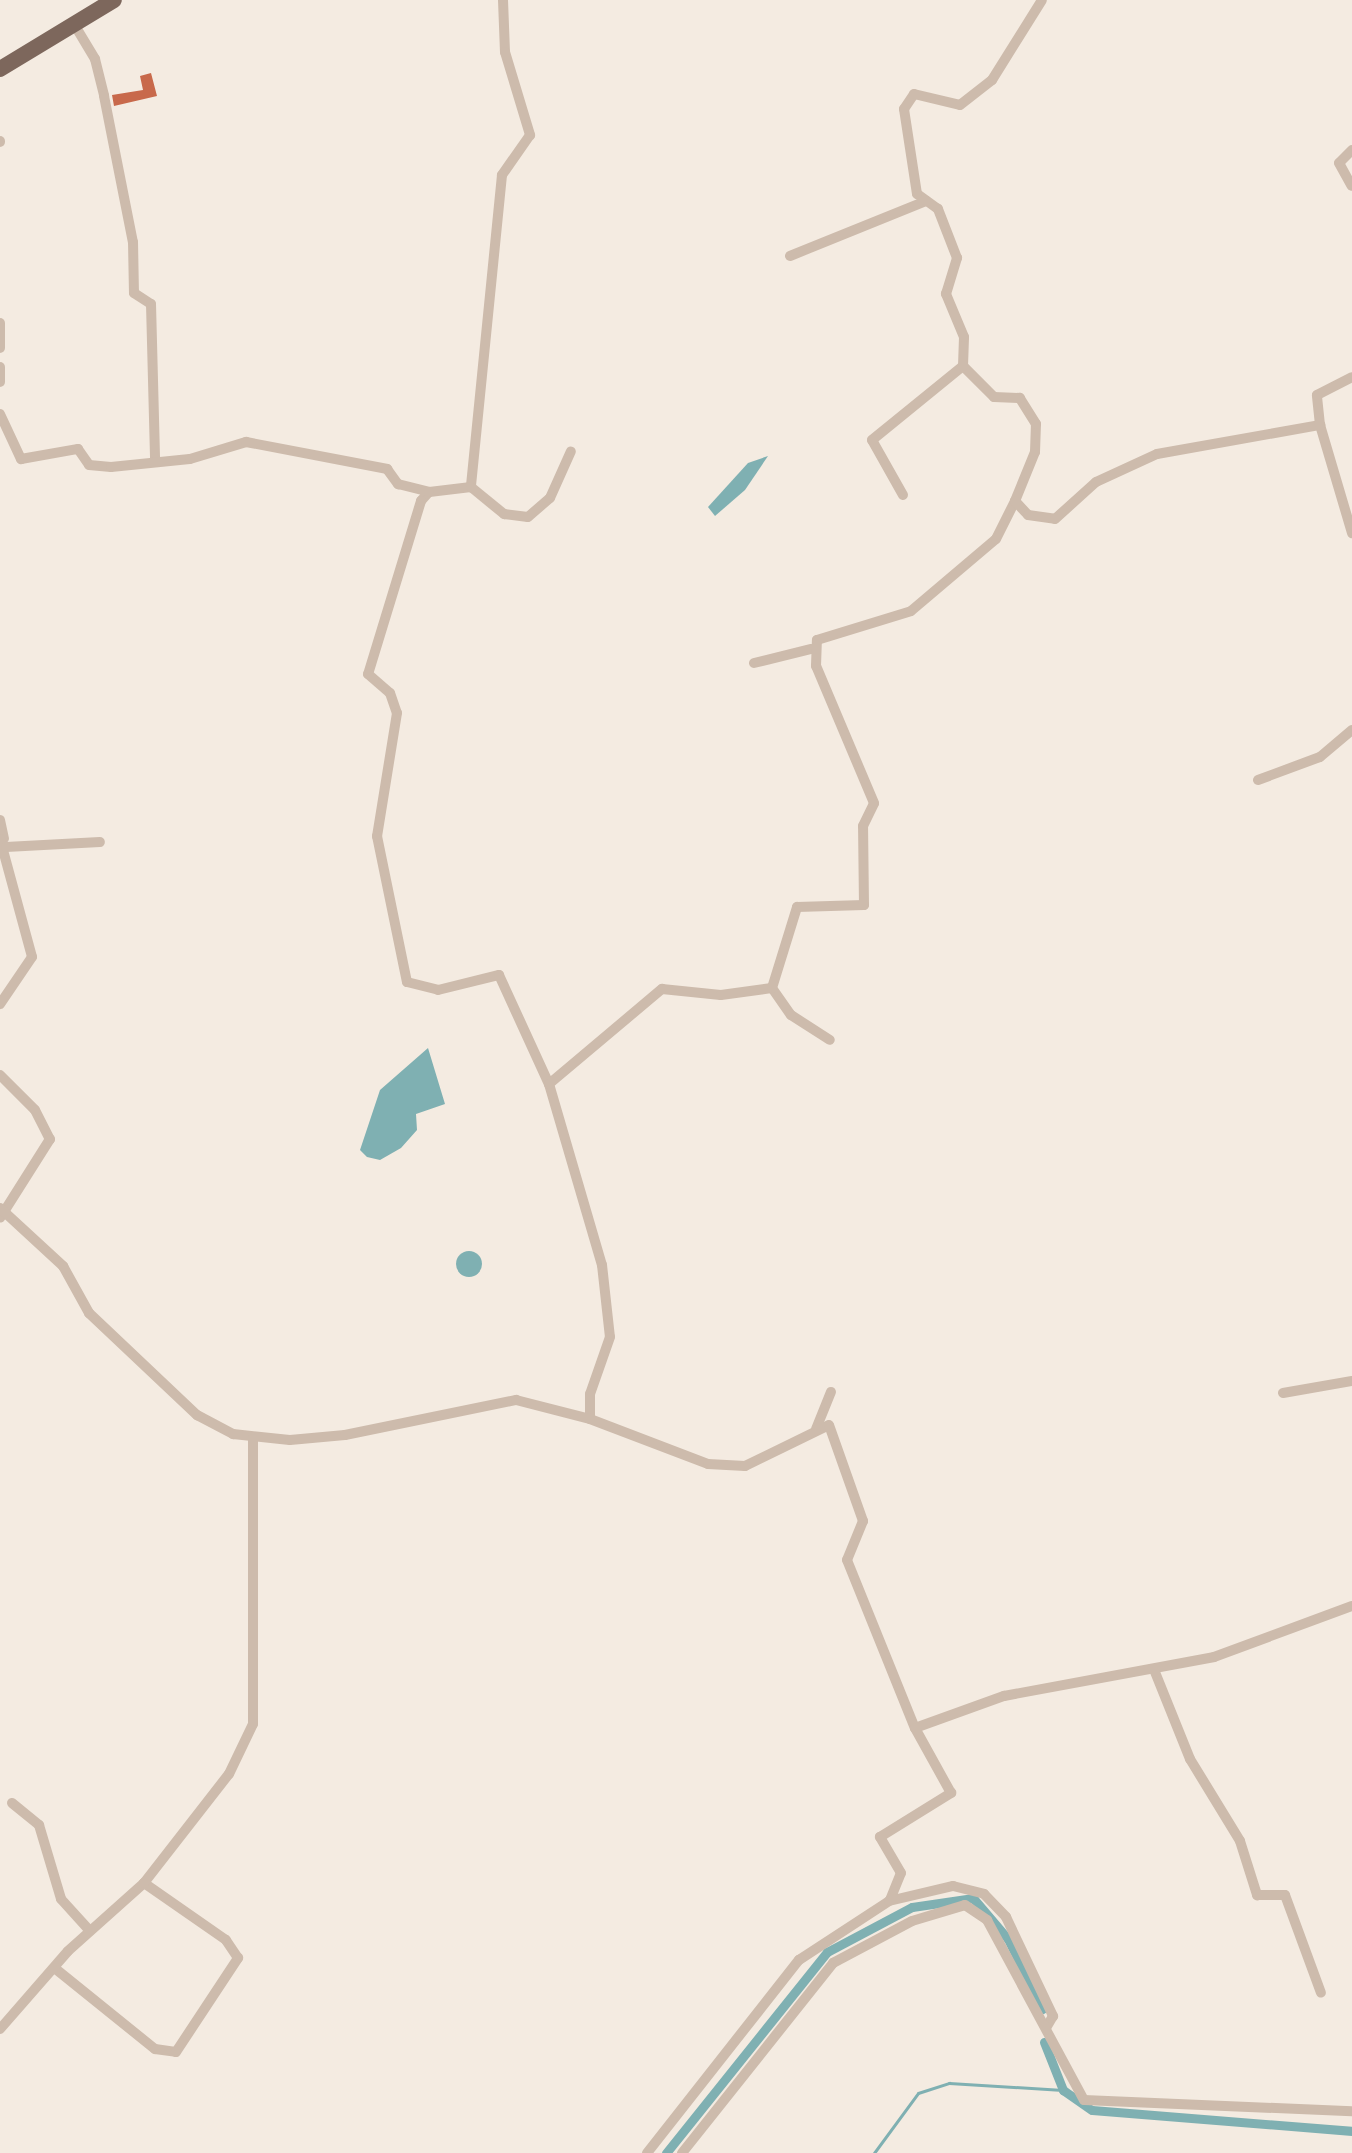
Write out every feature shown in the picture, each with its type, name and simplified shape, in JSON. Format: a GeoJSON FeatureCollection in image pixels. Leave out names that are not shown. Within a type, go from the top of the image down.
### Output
{"type":"FeatureCollection","features":[{"type":"Feature","properties":{"kind":"main road"},"geometry":{"type":"LineString","coordinates":[[0,69],[114,0]]}},
{"type":"Feature","properties":{"kind":"street"},"geometry":{"type":"LineString","coordinates":[[471,487],[502,175],[530,135],[505,52],[503,0]]}},
{"type":"Feature","properties":{"kind":"street"},"geometry":{"type":"LineString","coordinates":[[754,663],[811,649],[849,626],[911,611],[996,539],[1015,501],[1038,436],[1030,409],[1011,393],[994,397],[963,366],[964,337],[946,294],[957,258],[938,209],[918,196],[910,160],[908,97],[960,105],[1003,70],[1042,0]]}},
{"type":"Feature","properties":{"kind":"street"},"geometry":{"type":"LineString","coordinates":[[74,24],[95,59],[104,96],[133,242],[134,293],[151,304],[155,461]]}},
{"type":"Feature","properties":{"kind":"street"},"geometry":{"type":"LineString","coordinates":[[1352,150],[1339,163],[1352,186]]}},
{"type":"Feature","properties":{"kind":"street"},"geometry":{"type":"LineString","coordinates":[[790,256],[926,201]]}},
{"type":"Feature","properties":{"kind":"street"},"geometry":{"type":"LineString","coordinates":[[0,323],[0,348]]}},
{"type":"Feature","properties":{"kind":"street"},"geometry":{"type":"LineString","coordinates":[[903,495],[872,440],[963,366]]}},
{"type":"Feature","properties":{"kind":"street"},"geometry":{"type":"LineString","coordinates":[[0,367],[0,382]]}},
{"type":"Feature","properties":{"kind":"street"},"geometry":{"type":"LineString","coordinates":[[1352,377],[1317,395],[1320,425],[1352,533]]}},
{"type":"Feature","properties":{"kind":"street"},"geometry":{"type":"LineString","coordinates":[[0,414],[21,459],[78,449],[95,468],[155,461],[246,442],[387,469],[398,484],[429,492],[471,487],[504,514],[528,517],[550,498],[571,451]]}},
{"type":"Feature","properties":{"kind":"street"},"geometry":{"type":"LineString","coordinates":[[1015,501],[1028,515],[1055,519],[1096,482],[1157,454],[1320,425]]}},
{"type":"Feature","properties":{"kind":"street"},"geometry":{"type":"LineString","coordinates":[[1021,485],[1028,515]]}},
{"type":"Feature","properties":{"kind":"street"},"geometry":{"type":"LineString","coordinates":[[429,492],[368,674],[390,693],[397,713],[376,810],[379,871],[407,982],[438,990],[499,975],[549,1084],[602,1265],[610,1337],[590,1394],[590,1419]]}},
{"type":"Feature","properties":{"kind":"street"},"geometry":{"type":"LineString","coordinates":[[772,988],[797,907],[864,905],[863,826],[874,803],[811,649]]}},
{"type":"Feature","properties":{"kind":"street"},"geometry":{"type":"LineString","coordinates":[[1258,780],[1320,757],[1352,730]]}},
{"type":"Feature","properties":{"kind":"street"},"geometry":{"type":"LineString","coordinates":[[0,820],[32,957],[0,1004]]}},
{"type":"Feature","properties":{"kind":"street"},"geometry":{"type":"LineString","coordinates":[[3,841],[100,842]]}},
{"type":"Feature","properties":{"kind":"street"},"geometry":{"type":"LineString","coordinates":[[549,1084],[662,989],[721,995],[772,988]]}},
{"type":"Feature","properties":{"kind":"street"},"geometry":{"type":"LineString","coordinates":[[772,988],[791,1015],[830,1040]]}},
{"type":"Feature","properties":{"kind":"street"},"geometry":{"type":"LineString","coordinates":[[0,1075],[35,1110],[50,1139],[6,1200],[2,1212],[75,1281],[89,1313],[197,1415],[253,1439],[345,1435],[516,1400],[590,1419],[708,1464],[745,1466],[829,1425],[863,1521],[847,1560],[915,1728],[951,1793],[880,1837],[901,1873],[901,1886],[889,1901]]}},
{"type":"Feature","properties":{"kind":"street"},"geometry":{"type":"LineString","coordinates":[[1283,1393],[1352,1381]]}},
{"type":"Feature","properties":{"kind":"street"},"geometry":{"type":"LineString","coordinates":[[816,1429],[831,1392]]}},
{"type":"Feature","properties":{"kind":"street"},"geometry":{"type":"LineString","coordinates":[[0,2029],[90,1931],[144,1883],[229,1774],[253,1724],[253,1439]]}},
{"type":"Feature","properties":{"kind":"street"},"geometry":{"type":"LineString","coordinates":[[915,1728],[1004,1696],[1155,1672],[1352,1606]]}},
{"type":"Feature","properties":{"kind":"street"},"geometry":{"type":"LineString","coordinates":[[1155,1672],[1190,1759],[1240,1841],[1257,1895],[1285,1895],[1321,1993]]}},
{"type":"Feature","properties":{"kind":"street"},"geometry":{"type":"LineString","coordinates":[[12,1803],[39,1825],[61,1899],[90,1931]]}},
{"type":"Feature","properties":{"kind":"street"},"geometry":{"type":"LineString","coordinates":[[57,1970],[155,2049],[176,2052],[238,1958],[226,1940],[144,1883]]}},
{"type":"Feature","properties":{"kind":"street"},"geometry":{"type":"LineString","coordinates":[[647,2153],[799,1960],[832,1932],[889,1901],[953,1886],[984,1894],[1006,1917],[1053,2016],[1046,2028]]}},
{"type":"Feature","properties":{"kind":"street"},"geometry":{"type":"LineString","coordinates":[[682,2153],[786,2029],[824,1970],[845,1953],[953,1906],[965,1905],[987,1920],[1034,2018],[1046,2028],[1062,2068],[1084,2100],[1103,2103],[1273,2103],[1352,2111]]}},
{"type":"Feature","properties":{"kind":"water"},"geometry":{"type":"Polygon","coordinates":[[[768,456],[745,490],[715,516],[708,507],[748,463],[768,456]]]}},
{"type":"Feature","properties":{"kind":"water"},"geometry":{"type":"Polygon","coordinates":[[[428,1048],[445,1104],[416,1114],[417,1130],[401,1148],[380,1160],[367,1157],[360,1150],[380,1090],[428,1048]]]}},
{"type":"Feature","properties":{"kind":"water"},"geometry":{"type":"Polygon","coordinates":[[[469,1251],[478,1255],[482,1264],[478,1273],[469,1277],[460,1273],[456,1264],[460,1255],[469,1251]]]}},
{"type":"Feature","properties":{"kind":"building"},"geometry":{"type":"Polygon","coordinates":[[[151,73],[157,96],[114,106],[112,95],[143,90],[140,76],[151,73]]]}},
{"type":"Feature","properties":{"kind":"waterway"},"geometry":{"type":"LineString","coordinates":[[666,2153],[827,1952],[912,1907],[973,1898],[1008,1939],[1042,2009]]}},
{"type":"Feature","properties":{"kind":"waterway"},"geometry":{"type":"LineString","coordinates":[[1044,2042],[1063,2090],[1092,2110],[1352,2131]]}},
{"type":"Feature","properties":{"kind":"waterway"},"geometry":{"type":"LineString","coordinates":[[874,2153],[918,2093],[949,2083],[1063,2090]]}}]}
